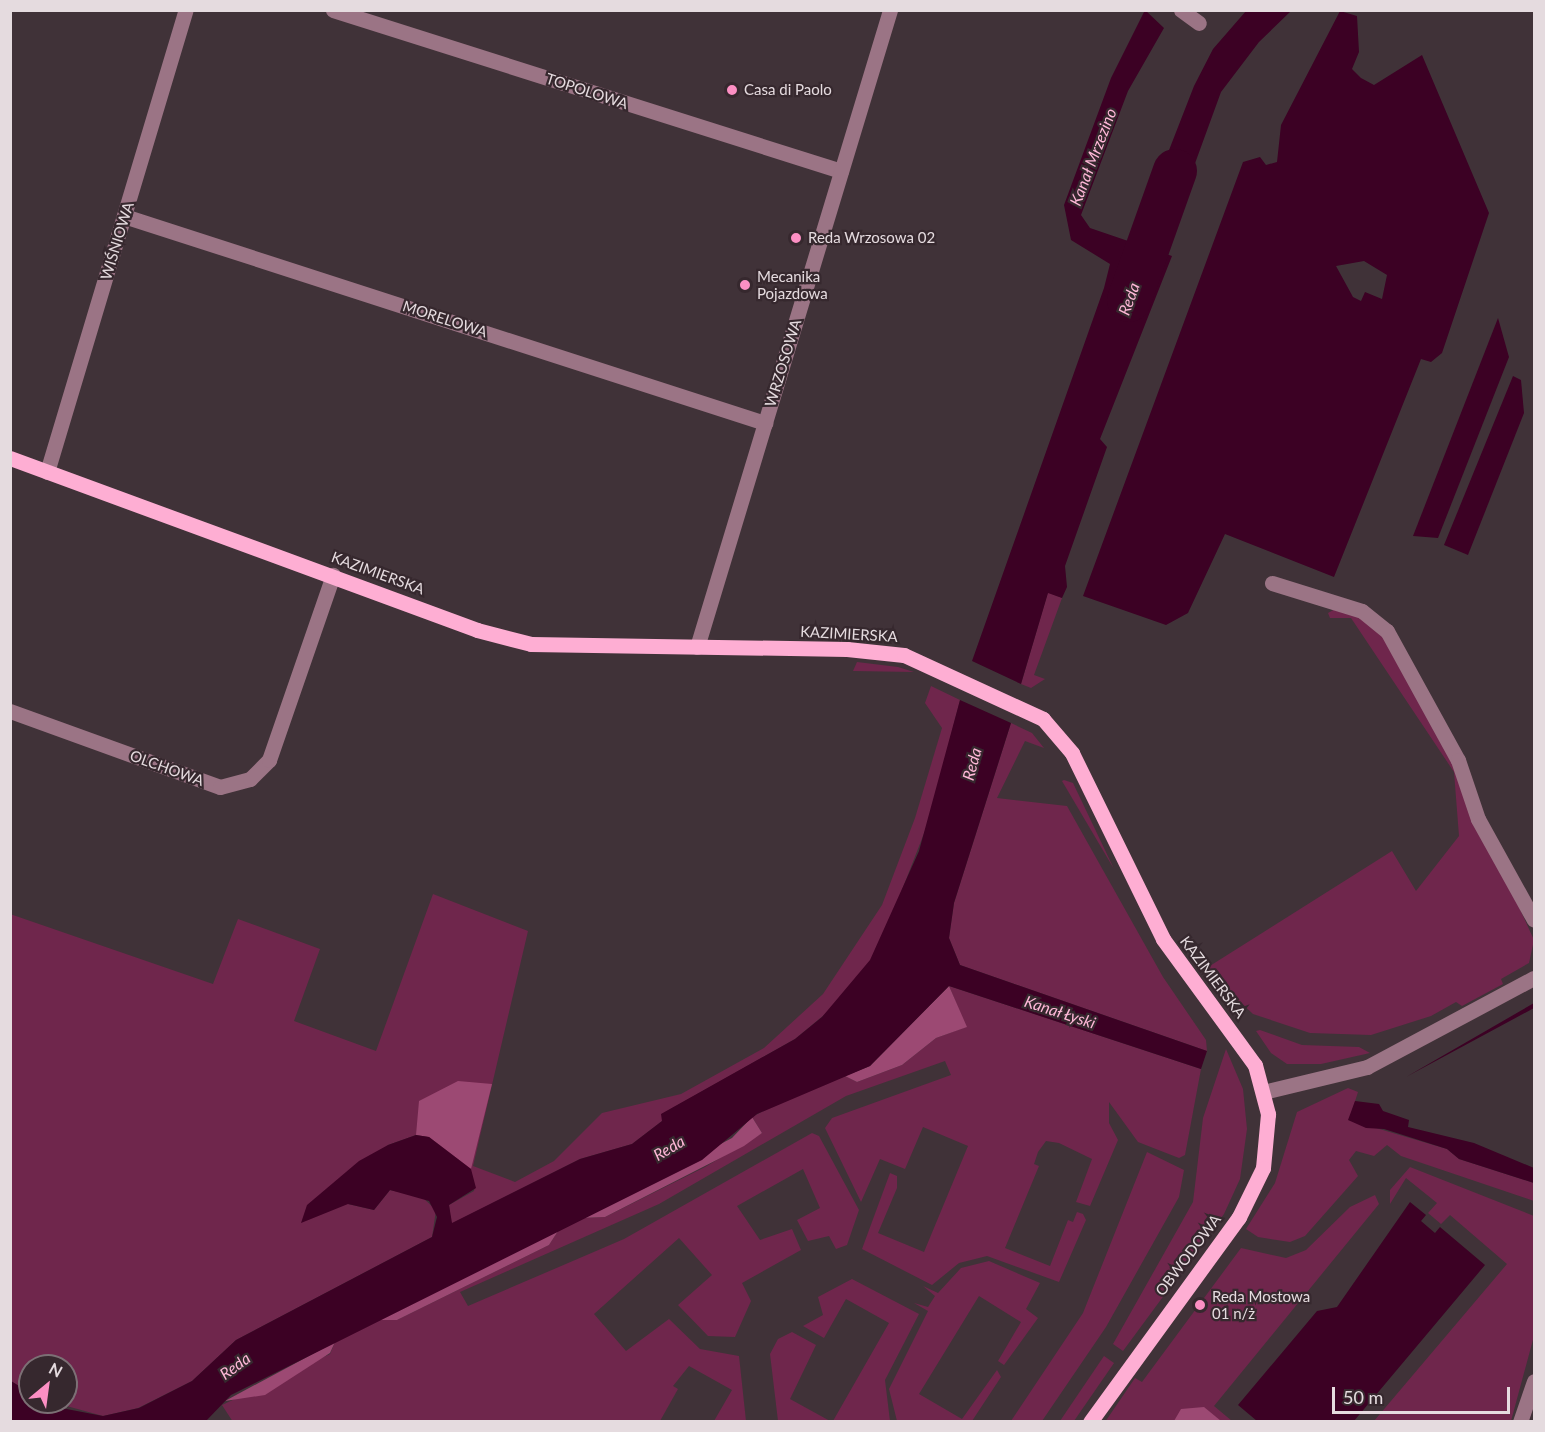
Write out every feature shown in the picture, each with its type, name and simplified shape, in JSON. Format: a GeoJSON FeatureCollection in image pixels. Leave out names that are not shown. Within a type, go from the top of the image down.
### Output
{"type":"FeatureCollection","features":[{"type":"Feature","properties":{"kind":"main road","name":"KAZIMIERSKA"},"geometry":{"type":"LineString","coordinates":[[10,458],[531,644],[892,654],[952,674],[1029,710],[1072,753],[1163,939],[1255,1065],[1263,1092]]}},
{"type":"Feature","properties":{"kind":"main road","name":"OBWODOWA"},"geometry":{"type":"LineString","coordinates":[[1090,1422],[1253,1191],[1268,1143],[1263,1092]]}},
{"type":"Feature","properties":{"kind":"street","name":"WIŚNIOWA"},"geometry":{"type":"LineString","coordinates":[[47,472],[186,10]]}},
{"type":"Feature","properties":{"kind":"street","name":"TOPOLOWA"},"geometry":{"type":"LineString","coordinates":[[333,10],[841,171]]}},
{"type":"Feature","properties":{"kind":"street","name":"WRZOSOWA"},"geometry":{"type":"LineString","coordinates":[[697,647],[890,10]]}},
{"type":"Feature","properties":{"kind":"street"},"geometry":{"type":"LineString","coordinates":[[1181,10],[1198,23]]}},
{"type":"Feature","properties":{"kind":"street","name":"MORELOWA"},"geometry":{"type":"LineString","coordinates":[[124,216],[765,423]]}},
{"type":"Feature","properties":{"kind":"street","name":"OLCHOWA"},"geometry":{"type":"LineString","coordinates":[[10,711],[220,787],[250,779],[269,760],[333,575]]}},
{"type":"Feature","properties":{"kind":"street"},"geometry":{"type":"LineString","coordinates":[[1272,583],[1362,611],[1387,631],[1458,760],[1478,819],[1534,920]]}},
{"type":"Feature","properties":{"kind":"street"},"geometry":{"type":"LineString","coordinates":[[1263,1092],[1367,1067],[1534,978]]}},
{"type":"Feature","properties":{"kind":"street"},"geometry":{"type":"LineString","coordinates":[[1520,1422],[1534,1381]]}},
{"type":"Feature","properties":{"kind":"shaded area"},"geometry":{"type":"Polygon","coordinates":[[[1048,592],[1062,598],[1034,675],[1045,679],[1031,688],[1021,684],[1048,592]]]}},
{"type":"Feature","properties":{"kind":"shaded area"},"geometry":{"type":"Polygon","coordinates":[[[1335,609],[1358,615],[1383,636],[1457,771],[1534,940],[1529,963],[1501,979],[1503,984],[1462,1006],[1456,1002],[1431,1016],[1371,1035],[1310,1033],[1253,1014],[1205,969],[1392,851],[1416,891],[1459,836],[1454,772],[1351,618],[1330,618],[1328,613],[1335,609]]]}},
{"type":"Feature","properties":{"kind":"shaded area"},"geometry":{"type":"Polygon","coordinates":[[[857,662],[898,667],[914,672],[853,671],[857,662]]]}},
{"type":"Feature","properties":{"kind":"shaded area"},"geometry":{"type":"Polygon","coordinates":[[[931,686],[960,700],[930,818],[900,895],[900,952],[795,1039],[662,1114],[662,1121],[632,1144],[580,1159],[451,1224],[449,1205],[474,1191],[475,1185],[429,1137],[416,1135],[388,1145],[348,1204],[374,1210],[390,1190],[422,1197],[436,1210],[432,1237],[236,1340],[192,1381],[138,1408],[103,1416],[78,1409],[78,1354],[18,1354],[18,1385],[11,1381],[10,914],[213,984],[238,919],[320,949],[294,1021],[376,1051],[433,894],[528,931],[473,1166],[515,1182],[554,1161],[602,1113],[681,1094],[764,1048],[823,994],[882,905],[915,818],[942,728],[925,703],[931,686]]]}},
{"type":"Feature","properties":{"kind":"shaded area"},"geometry":{"type":"Polygon","coordinates":[[[1011,723],[1032,733],[1044,748],[1025,741],[997,798],[1067,806],[1163,977],[1206,1040],[1207,1051],[960,965],[949,938],[954,903],[1011,723]]]}},
{"type":"Feature","properties":{"kind":"shaded area"},"geometry":{"type":"Polygon","coordinates":[[[1062,781],[1073,783],[1114,869],[1062,781]]]}},
{"type":"Feature","properties":{"kind":"shaded area"},"geometry":{"type":"Polygon","coordinates":[[[949,986],[1201,1069],[1185,1155],[1179,1158],[1138,1142],[1109,1102],[1109,1123],[1118,1140],[1090,1206],[1076,1202],[1092,1159],[1059,1143],[1046,1141],[1038,1152],[1034,1164],[1039,1166],[1005,1248],[1050,1266],[1068,1220],[1073,1222],[1077,1212],[1083,1214],[1086,1220],[1059,1282],[987,1256],[959,1263],[932,1285],[862,1249],[890,1173],[897,1176],[897,1188],[878,1233],[924,1252],[968,1146],[923,1127],[905,1169],[880,1159],[861,1202],[825,1128],[832,1118],[951,1075],[945,1061],[846,1096],[659,1204],[460,1292],[468,1306],[624,1239],[812,1133],[819,1136],[859,1210],[847,1245],[836,1249],[829,1236],[808,1241],[797,1220],[820,1208],[803,1169],[737,1206],[760,1240],[792,1229],[801,1250],[742,1283],[751,1301],[735,1337],[708,1336],[678,1305],[712,1275],[679,1238],[594,1314],[626,1351],[669,1319],[700,1349],[739,1356],[746,1421],[714,1421],[732,1390],[689,1366],[673,1386],[678,1389],[660,1421],[233,1422],[222,1405],[330,1354],[335,1342],[379,1320],[397,1320],[549,1245],[560,1228],[580,1218],[605,1217],[705,1167],[762,1133],[752,1117],[787,1099],[845,1076],[857,1082],[902,1065],[936,1038],[966,1027],[949,986]]]}},
{"type":"Feature","properties":{"kind":"shaded area"},"geometry":{"type":"Polygon","coordinates":[[[949,986],[967,1027],[936,1038],[902,1065],[857,1082],[845,1076],[870,1066],[949,986]]]}},
{"type":"Feature","properties":{"kind":"shaded area"},"geometry":{"type":"Polygon","coordinates":[[[1260,1030],[1302,1045],[1359,1047],[1370,1053],[1321,1064],[1287,1064],[1271,1053],[1256,1031],[1260,1030]]]}},
{"type":"Feature","properties":{"kind":"shaded area"},"geometry":{"type":"Polygon","coordinates":[[[1226,1049],[1243,1089],[1247,1129],[1240,1179],[1224,1214],[1123,1351],[1113,1344],[1193,1202],[1203,1118],[1226,1049]]]}},
{"type":"Feature","properties":{"kind":"shaded area"},"geometry":{"type":"Polygon","coordinates":[[[458,1081],[492,1084],[471,1169],[429,1137],[416,1135],[419,1101],[458,1081]]]}},
{"type":"Feature","properties":{"kind":"shaded area"},"geometry":{"type":"Polygon","coordinates":[[[1348,1088],[1358,1092],[1349,1120],[1447,1149],[1459,1159],[1534,1183],[1534,1201],[1401,1156],[1387,1145],[1374,1156],[1356,1151],[1349,1160],[1358,1176],[1305,1236],[1290,1242],[1258,1237],[1246,1229],[1275,1183],[1297,1112],[1348,1088]]]}},
{"type":"Feature","properties":{"kind":"shaded area"},"geometry":{"type":"Polygon","coordinates":[[[752,1117],[762,1133],[744,1146],[605,1217],[580,1218],[732,1138],[752,1117]]]}},
{"type":"Feature","properties":{"kind":"shaded area"},"geometry":{"type":"Polygon","coordinates":[[[1147,1152],[1184,1170],[1179,1197],[1106,1327],[1042,1421],[1011,1421],[1083,1313],[1147,1152]]]}},
{"type":"Feature","properties":{"kind":"shaded area"},"geometry":{"type":"Polygon","coordinates":[[[1410,1167],[1534,1216],[1534,1336],[1511,1421],[1374,1421],[1507,1264],[1450,1215],[1441,1224],[1428,1213],[1437,1203],[1406,1178],[1390,1204],[1390,1190],[1410,1167]]]}},
{"type":"Feature","properties":{"kind":"shaded area"},"geometry":{"type":"Polygon","coordinates":[[[1375,1195],[1379,1204],[1214,1406],[1232,1421],[1105,1422],[1135,1378],[1142,1382],[1241,1248],[1286,1258],[1306,1250],[1350,1207],[1375,1195]]]}},
{"type":"Feature","properties":{"kind":"shaded area"},"geometry":{"type":"Polygon","coordinates":[[[560,1228],[549,1245],[397,1320],[379,1320],[560,1228]]]}},
{"type":"Feature","properties":{"kind":"shaded area"},"geometry":{"type":"Polygon","coordinates":[[[989,1261],[1040,1283],[1026,1309],[1038,1318],[1004,1365],[998,1361],[1021,1322],[979,1296],[919,1394],[962,1419],[997,1370],[1001,1377],[972,1421],[897,1421],[889,1389],[928,1311],[914,1303],[928,1307],[935,1296],[923,1286],[938,1293],[961,1268],[989,1261]]]}},
{"type":"Feature","properties":{"kind":"shaded area"},"geometry":{"type":"Polygon","coordinates":[[[852,1279],[919,1314],[885,1380],[890,1421],[833,1421],[889,1323],[846,1299],[824,1338],[803,1326],[823,1315],[818,1297],[852,1279]]]}},
{"type":"Feature","properties":{"kind":"shaded area"},"geometry":{"type":"Polygon","coordinates":[[[792,1332],[816,1345],[790,1399],[830,1421],[778,1421],[770,1354],[778,1339],[792,1332]]]}},
{"type":"Feature","properties":{"kind":"shaded area"},"geometry":{"type":"Polygon","coordinates":[[[335,1342],[330,1353],[265,1395],[225,1401],[335,1342]]]}},
{"type":"Feature","properties":{"kind":"shaded area"},"geometry":{"type":"Polygon","coordinates":[[[1104,1356],[1114,1363],[1074,1421],[1060,1421],[1104,1356]]]}},
{"type":"Feature","properties":{"kind":"shaded area"},"geometry":{"type":"Polygon","coordinates":[[[1204,1407],[1221,1421],[1174,1421],[1181,1409],[1204,1407]]]}},
{"type":"Feature","properties":{"kind":"water","name":"Kanał Mrzezino"},"geometry":{"type":"Polygon","coordinates":[[[1145,10],[1164,28],[1128,91],[1081,215],[1090,228],[1172,256],[1100,439],[1107,447],[1065,566],[1067,587],[1062,598],[1048,593],[1021,684],[972,661],[1104,288],[1110,264],[1071,240],[1064,205],[1111,78],[1145,10]]]}},
{"type":"Feature","properties":{"kind":"water"},"geometry":{"type":"Polygon","coordinates":[[[1246,11],[1291,11],[1259,42],[1221,92],[1170,232],[1141,222],[1194,86],[1213,49],[1246,11]]]}},
{"type":"Feature","properties":{"kind":"water"},"geometry":{"type":"Polygon","coordinates":[[[1340,11],[1357,16],[1359,52],[1352,69],[1361,78],[1374,85],[1422,55],[1489,213],[1442,353],[1431,362],[1421,359],[1334,577],[1225,534],[1188,613],[1166,625],[1083,596],[1243,162],[1260,157],[1266,165],[1277,162],[1281,125],[1340,11]],[[1364,261],[1336,266],[1353,297],[1361,301],[1365,292],[1382,299],[1387,275],[1364,261]]]}},
{"type":"Feature","properties":{"kind":"water"},"geometry":{"type":"Polygon","coordinates":[[[1498,318],[1509,357],[1438,538],[1413,536],[1498,318]]]}},
{"type":"Feature","properties":{"kind":"water"},"geometry":{"type":"Polygon","coordinates":[[[1513,376],[1521,380],[1524,413],[1468,555],[1444,545],[1513,376]]]}},
{"type":"Feature","properties":{"kind":"water","name":"Kanał Łyski"},"geometry":{"type":"Polygon","coordinates":[[[960,700],[1011,723],[954,903],[949,938],[960,965],[1207,1051],[1201,1069],[949,986],[870,1066],[757,1114],[702,1160],[231,1395],[206,1421],[11,1421],[11,1381],[18,1385],[18,1414],[78,1414],[78,1411],[103,1416],[139,1408],[192,1381],[236,1340],[432,1237],[437,1217],[429,1201],[390,1190],[374,1210],[348,1204],[301,1223],[307,1205],[359,1161],[388,1145],[416,1135],[429,1137],[471,1169],[476,1188],[449,1205],[452,1223],[580,1159],[632,1144],[662,1121],[661,1114],[795,1039],[822,1017],[870,960],[919,851],[960,700]]]}},
{"type":"Feature","properties":{"kind":"water"},"geometry":{"type":"Polygon","coordinates":[[[1534,1003],[1534,1008],[1406,1077],[1522,1010],[1534,1003]]]}},
{"type":"Feature","properties":{"kind":"water"},"geometry":{"type":"Polygon","coordinates":[[[1355,1101],[1379,1104],[1383,1111],[1409,1120],[1408,1127],[1474,1143],[1534,1168],[1534,1183],[1459,1159],[1447,1149],[1384,1129],[1366,1128],[1348,1120],[1355,1101]]]}},
{"type":"Feature","properties":{"kind":"water"},"geometry":{"type":"Polygon","coordinates":[[[1410,1202],[1426,1215],[1421,1221],[1435,1233],[1440,1227],[1485,1265],[1354,1421],[1257,1421],[1238,1405],[1317,1311],[1337,1307],[1410,1202]]]}},
{"type":"Feature","properties":{"kind":"waterway","name":"Reda"},"geometry":{"type":"LineString","coordinates":[[1129,300],[1175,171]]}},
{"type":"Feature","properties":{"kind":"place","name":"Casa di Paolo"},"geometry":{"type":"Point","coordinates":[732,90]}},
{"type":"Feature","properties":{"kind":"place","name":"Reda Wrzosowa 02"},"geometry":{"type":"Point","coordinates":[796,238]}},
{"type":"Feature","properties":{"kind":"place","name":"Mecanika Pojazdowa"},"geometry":{"type":"Point","coordinates":[745,285]}},
{"type":"Feature","properties":{"kind":"place","name":"Reda Mostowa 01 n/ż"},"geometry":{"type":"Point","coordinates":[1200,1305]}}]}
